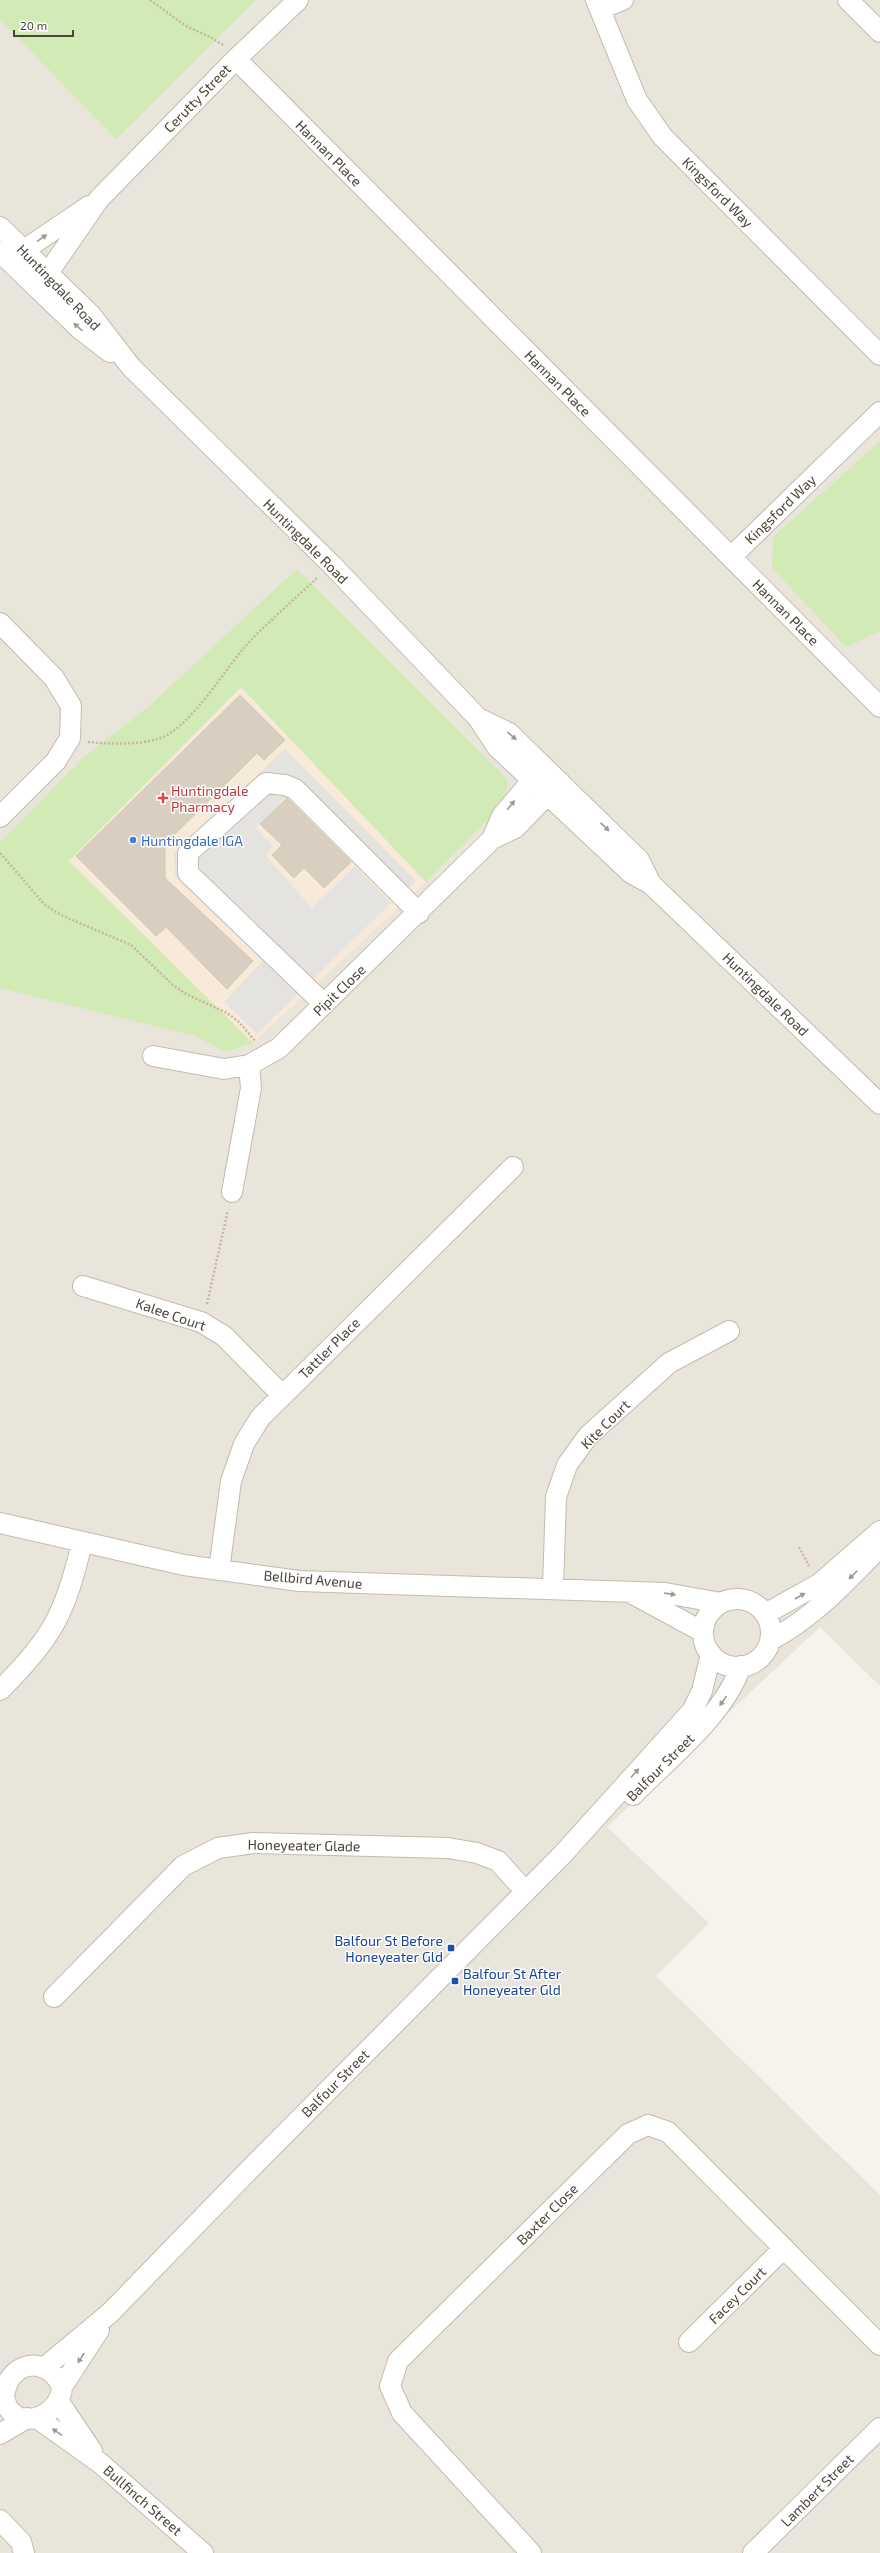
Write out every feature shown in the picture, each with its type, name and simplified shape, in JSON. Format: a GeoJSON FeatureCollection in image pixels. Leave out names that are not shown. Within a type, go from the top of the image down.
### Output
{"type":"FeatureCollection","features":[{"type":"Feature","properties":{"kind":"street","name":"Cerutty Street"},"geometry":{"type":"LineString","coordinates":[[41,279],[99,199],[236,59],[298,0]]}},
{"type":"Feature","properties":{"kind":"street"},"geometry":{"type":"LineString","coordinates":[[598,5],[623,0]]}},
{"type":"Feature","properties":{"kind":"street"},"geometry":{"type":"LineString","coordinates":[[848,0],[880,32]]}},
{"type":"Feature","properties":{"kind":"street","name":"Kingsford Way"},"geometry":{"type":"LineString","coordinates":[[598,5],[637,100],[662,136],[880,355]]}},
{"type":"Feature","properties":{"kind":"street","name":"Hannan Place"},"geometry":{"type":"LineString","coordinates":[[236,59],[880,707]]}},
{"type":"Feature","properties":{"kind":"street","name":"Cerutty Street"},"geometry":{"type":"LineString","coordinates":[[12,255],[99,199]]}},
{"type":"Feature","properties":{"kind":"street","name":"Huntingdale Road"},"geometry":{"type":"LineString","coordinates":[[0,227],[12,255],[41,279],[80,330],[131,367],[331,564],[478,718],[497,746],[538,773],[554,789],[639,860],[651,884],[880,1104]]}},
{"type":"Feature","properties":{"kind":"street","name":"Kingsford Way"},"geometry":{"type":"LineString","coordinates":[[731,557],[880,412]]}},
{"type":"Feature","properties":{"kind":"street"},"geometry":{"type":"LineString","coordinates":[[0,623],[54,678],[71,706],[70,738],[56,761],[0,817]]}},
{"type":"Feature","properties":{"kind":"street","name":"Pipit Close"},"geometry":{"type":"LineString","coordinates":[[492,839],[502,816],[538,773]]}},
{"type":"Feature","properties":{"kind":"street"},"geometry":{"type":"LineString","coordinates":[[324,1004],[188,873],[188,853],[266,783],[285,785],[295,789],[419,913]]}},
{"type":"Feature","properties":{"kind":"street","name":"Pipit Close"},"geometry":{"type":"LineString","coordinates":[[153,1056],[224,1069],[257,1060],[280,1048],[419,913],[492,839],[515,828],[554,789]]}},
{"type":"Feature","properties":{"kind":"street"},"geometry":{"type":"LineString","coordinates":[[232,1192],[257,1060]]}},
{"type":"Feature","properties":{"kind":"street","name":"Tattler Place"},"geometry":{"type":"LineString","coordinates":[[218,1570],[231,1481],[244,1444],[260,1418],[513,1167]]}},
{"type":"Feature","properties":{"kind":"street","name":"Kalee Court"},"geometry":{"type":"LineString","coordinates":[[83,1286],[202,1322],[224,1336],[282,1395]]}},
{"type":"Feature","properties":{"kind":"street","name":"Kite Court"},"geometry":{"type":"LineString","coordinates":[[553,1587],[556,1497],[567,1465],[588,1436],[669,1363],[729,1331]]}},
{"type":"Feature","properties":{"kind":"street","name":"Bellbird Avenue"},"geometry":{"type":"LineString","coordinates":[[0,1523],[149,1558],[218,1570],[336,1583],[553,1587],[631,1593],[665,1593],[721,1603]]}},
{"type":"Feature","properties":{"kind":"street"},"geometry":{"type":"LineString","coordinates":[[765,1614],[819,1584],[880,1531]]}},
{"type":"Feature","properties":{"kind":"street"},"geometry":{"type":"LineString","coordinates":[[0,1690],[24,1666],[54,1628],[64,1606],[82,1543]]}},
{"type":"Feature","properties":{"kind":"street"},"geometry":{"type":"LineString","coordinates":[[771,1640],[770,1622],[759,1606],[740,1599],[721,1603],[708,1615],[703,1632],[705,1644],[710,1654],[724,1664],[741,1666],[760,1658],[771,1640],[794,1628],[818,1609],[880,1547]]}},
{"type":"Feature","properties":{"kind":"street","name":"Bellbird Avenue"},"geometry":{"type":"LineString","coordinates":[[631,1593],[703,1632]]}},
{"type":"Feature","properties":{"kind":"street","name":"Balfour Street"},"geometry":{"type":"LineString","coordinates":[[45,2367],[110,2313],[250,2169],[562,1855],[692,1711],[702,1691],[710,1654]]}},
{"type":"Feature","properties":{"kind":"street","name":"Balfour Street"},"geometry":{"type":"LineString","coordinates":[[562,1855],[614,1813],[714,1713],[736,1680],[741,1666]]}},
{"type":"Feature","properties":{"kind":"street","name":"Honeyeater Glade"},"geometry":{"type":"LineString","coordinates":[[54,1997],[183,1866],[218,1848],[253,1843],[448,1848],[477,1853],[498,1861],[526,1892]]}},
{"type":"Feature","properties":{"kind":"street","name":"Baxter Close"},"geometry":{"type":"LineString","coordinates":[[531,2553],[402,2413],[390,2386],[398,2361],[628,2134],[648,2125],[668,2132],[880,2345]]}},
{"type":"Feature","properties":{"kind":"street","name":"Facey Court"},"geometry":{"type":"LineString","coordinates":[[689,2342],[784,2248]]}},
{"type":"Feature","properties":{"kind":"street","name":"Balfour Street"},"geometry":{"type":"LineString","coordinates":[[60,2395],[110,2313]]}},
{"type":"Feature","properties":{"kind":"street"},"geometry":{"type":"LineString","coordinates":[[0,2434],[32,2418],[49,2413],[60,2395],[52,2370],[45,2367],[34,2366],[17,2371],[6,2385],[2,2399],[8,2408],[16,2415],[32,2418]]}},
{"type":"Feature","properties":{"kind":"street","name":"Bullfinch Street"},"geometry":{"type":"LineString","coordinates":[[60,2395],[100,2462]]}},
{"type":"Feature","properties":{"kind":"street","name":"Bullfinch Street"},"geometry":{"type":"LineString","coordinates":[[32,2418],[100,2462],[202,2552]]}},
{"type":"Feature","properties":{"kind":"street","name":"Lambert Street"},"geometry":{"type":"LineString","coordinates":[[753,2553],[880,2428]]}},
{"type":"Feature","properties":{"kind":"street"},"geometry":{"type":"LineString","coordinates":[[0,2520],[21,2542],[24,2553]]}},
{"type":"Feature","properties":{"kind":"path"},"geometry":{"type":"LineString","coordinates":[[150,0],[186,26],[220,42],[236,59]]}},
{"type":"Feature","properties":{"kind":"path"},"geometry":{"type":"LineString","coordinates":[[70,738],[91,742],[143,741],[158,739],[170,733],[212,692],[244,649],[331,564]]}},
{"type":"Feature","properties":{"kind":"path"},"geometry":{"type":"LineString","coordinates":[[0,853],[45,905],[61,915],[131,944],[173,985],[186,994],[227,1013],[239,1022],[257,1060]]}},
{"type":"Feature","properties":{"kind":"path"},"geometry":{"type":"LineString","coordinates":[[202,1322],[232,1192]]}},
{"type":"Feature","properties":{"kind":"shaded area"},"geometry":{"type":"Polygon","coordinates":[[[0,0],[880,0],[880,1686],[820,1627],[607,1827],[709,1923],[656,1976],[880,2195],[880,2553],[0,2553],[0,0]]]}},
{"type":"Feature","properties":{"kind":"shaded area"},"geometry":{"type":"Polygon","coordinates":[[[241,687],[426,882],[253,1043],[68,861],[241,687]]]}},
{"type":"Feature","properties":{"kind":"shaded area"},"geometry":{"type":"Polygon","coordinates":[[[285,749],[416,881],[401,895],[289,793],[256,828],[273,846],[266,856],[312,908],[355,866],[391,903],[257,1034],[224,1002],[263,961],[175,876],[174,853],[285,749]]]}},
{"type":"Feature","properties":{"kind":"green space"},"geometry":{"type":"Polygon","coordinates":[[[0,0],[256,0],[116,139],[0,20],[0,0]]]}},
{"type":"Feature","properties":{"kind":"green space"},"geometry":{"type":"Polygon","coordinates":[[[880,441],[880,631],[846,647],[772,568],[773,537],[880,441]]]}},
{"type":"Feature","properties":{"kind":"green space"},"geometry":{"type":"Polygon","coordinates":[[[297,569],[508,780],[505,802],[426,882],[241,687],[69,861],[253,1043],[226,1052],[195,1036],[0,988],[0,842],[85,756],[147,708],[297,569]]]}},
{"type":"Feature","properties":{"kind":"building"},"geometry":{"type":"Polygon","coordinates":[[[240,695],[285,740],[264,760],[257,753],[165,844],[165,878],[253,961],[227,989],[166,927],[156,936],[76,856],[240,695]]]}},
{"type":"Feature","properties":{"kind":"building"},"geometry":{"type":"Polygon","coordinates":[[[287,798],[351,862],[324,888],[304,868],[294,878],[272,855],[282,845],[260,824],[287,798]]]}},
{"type":"Feature","properties":{"kind":"place","name":"Huntingdale Pharmacy"},"geometry":{"type":"Point","coordinates":[163,798]}},
{"type":"Feature","properties":{"kind":"place","name":"Huntingdale IGA"},"geometry":{"type":"Point","coordinates":[133,840]}},
{"type":"Feature","properties":{"kind":"place","name":"Balfour St Before Honeyeater Gld"},"geometry":{"type":"Point","coordinates":[451,1948]}},
{"type":"Feature","properties":{"kind":"place","name":"Balfour St After Honeyeater Gld"},"geometry":{"type":"Point","coordinates":[455,1981]}}]}
